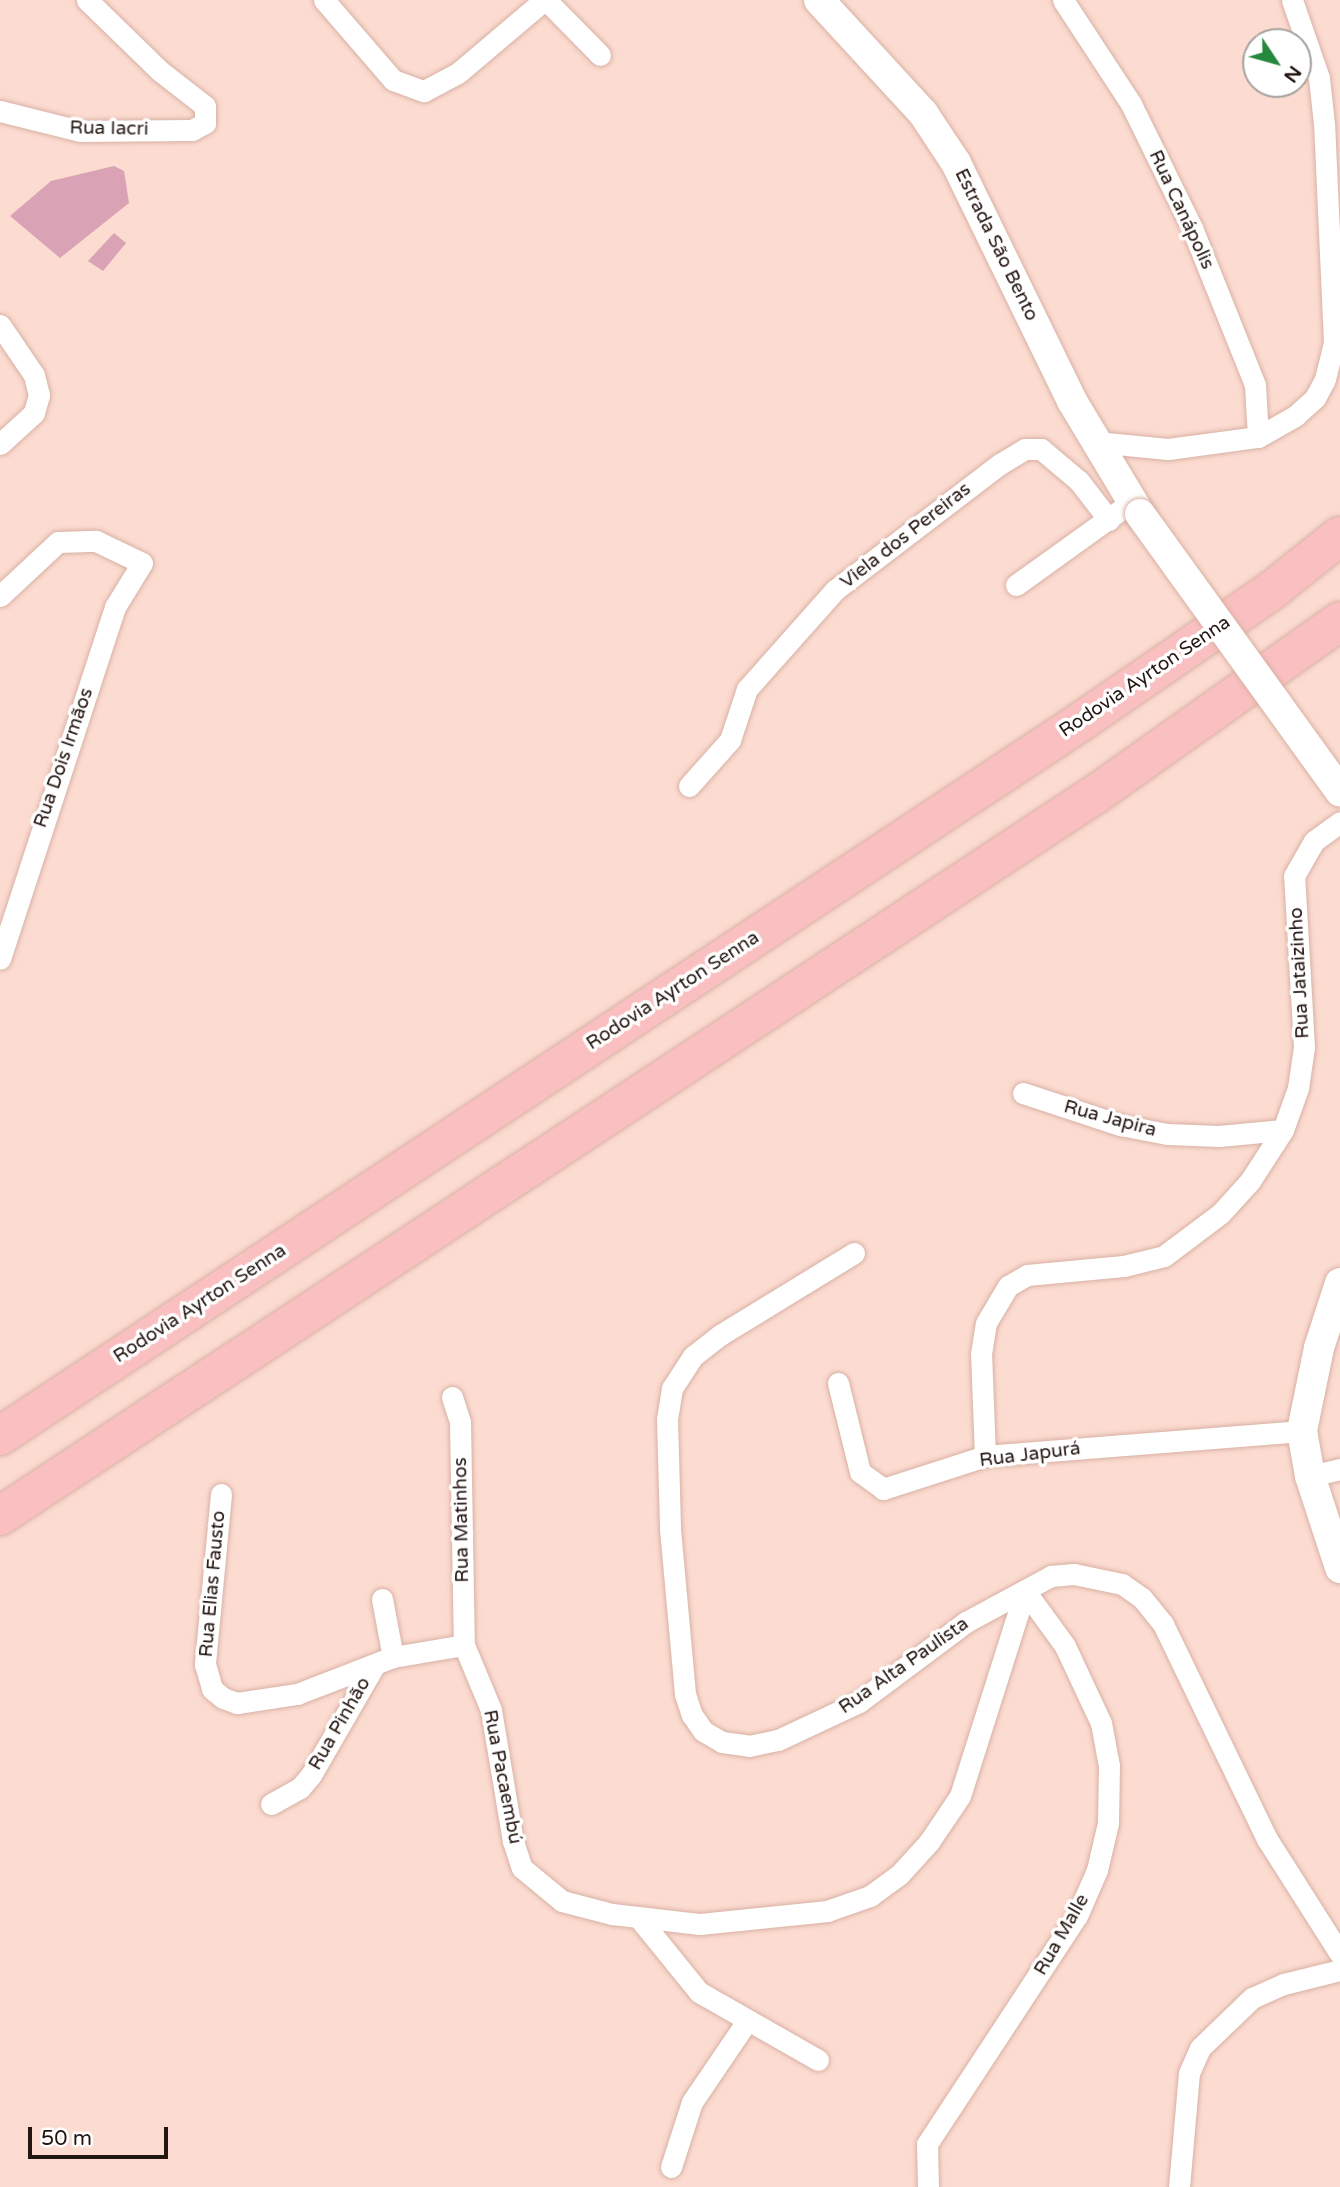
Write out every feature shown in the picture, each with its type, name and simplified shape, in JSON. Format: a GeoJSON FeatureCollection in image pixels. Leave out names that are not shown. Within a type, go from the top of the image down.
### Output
{"type":"FeatureCollection","features":[{"type":"Feature","properties":{"kind":"highway","name":"Rodovia Ayrton Senna"},"geometry":{"type":"LineString","coordinates":[[0,1436],[1079,723],[1271,591],[1340,536]]}},
{"type":"Feature","properties":{"kind":"highway"},"geometry":{"type":"LineString","coordinates":[[0,1516],[1096,794],[1340,621]]}},
{"type":"Feature","properties":{"kind":"street","name":"Rua Iacri"},"geometry":{"type":"LineString","coordinates":[[0,111],[80,131],[192,130],[205,123],[208,111],[87,0]]}},
{"type":"Feature","properties":{"kind":"street"},"geometry":{"type":"LineString","coordinates":[[324,0],[393,80],[424,91],[458,73],[545,0],[600,55]]}},
{"type":"Feature","properties":{"kind":"street","name":"Estrada São Bento"},"geometry":{"type":"LineString","coordinates":[[819,0],[923,113],[956,163],[1096,442],[1127,512],[1340,791]]}},
{"type":"Feature","properties":{"kind":"street","name":"Rua Canápolis"},"geometry":{"type":"LineString","coordinates":[[1063,0],[1131,104],[1192,228],[1255,385],[1258,437]]}},
{"type":"Feature","properties":{"kind":"street"},"geometry":{"type":"LineString","coordinates":[[1096,442],[1168,449],[1258,437],[1295,416],[1314,398],[1334,341],[1324,124],[1318,78],[1292,0]]}},
{"type":"Feature","properties":{"kind":"street"},"geometry":{"type":"LineString","coordinates":[[0,325],[34,375],[38,395],[34,413],[0,444]]}},
{"type":"Feature","properties":{"kind":"street","name":"Viela dos Pereiras"},"geometry":{"type":"LineString","coordinates":[[689,786],[730,740],[747,689],[835,590],[1000,464],[1024,449],[1046,452],[1079,481],[1127,512]]}},
{"type":"Feature","properties":{"kind":"street"},"geometry":{"type":"LineString","coordinates":[[1016,585],[1127,512]]}},
{"type":"Feature","properties":{"kind":"street","name":"Rua Dois Irmãos"},"geometry":{"type":"LineString","coordinates":[[0,596],[58,542],[96,541],[142,563],[115,607],[0,960]]}},
{"type":"Feature","properties":{"kind":"street","name":"Rua Jataizinho"},"geometry":{"type":"LineString","coordinates":[[985,1456],[981,1354],[986,1323],[1008,1286],[1027,1275],[1059,1269],[1124,1266],[1164,1256],[1221,1213],[1250,1181],[1283,1130],[1298,1088],[1304,1047],[1294,876],[1314,841],[1340,822]]}},
{"type":"Feature","properties":{"kind":"street","name":"Rua Japira"},"geometry":{"type":"LineString","coordinates":[[1023,1093],[1120,1125],[1167,1134],[1219,1136],[1283,1130]]}},
{"type":"Feature","properties":{"kind":"street","name":"Rua Alta Paulista"},"geometry":{"type":"LineString","coordinates":[[854,1253],[720,1335],[693,1356],[672,1388],[667,1419],[670,1529],[685,1694],[692,1715],[703,1731],[722,1742],[749,1746],[778,1740],[859,1702],[966,1622],[1051,1576],[1074,1574],[1122,1584],[1142,1598],[1163,1624],[1291,1883],[1340,1954]]}},
{"type":"Feature","properties":{"kind":"street"},"geometry":{"type":"LineString","coordinates":[[1340,1283],[1319,1348],[1302,1431],[1310,1476],[1340,1568]]}},
{"type":"Feature","properties":{"kind":"street","name":"Rua Japurá"},"geometry":{"type":"LineString","coordinates":[[838,1383],[852,1452],[860,1472],[871,1484],[899,1487],[985,1456],[1302,1431]]}},
{"type":"Feature","properties":{"kind":"street","name":"Rua Matinhos"},"geometry":{"type":"LineString","coordinates":[[452,1397],[460,1422],[464,1645]]}},
{"type":"Feature","properties":{"kind":"street"},"geometry":{"type":"LineString","coordinates":[[1310,1476],[1340,1469]]}},
{"type":"Feature","properties":{"kind":"street","name":"Rua Elias Fausto"},"geometry":{"type":"LineString","coordinates":[[221,1494],[205,1664],[212,1689],[237,1703],[272,1699],[384,1661],[464,1645]]}},
{"type":"Feature","properties":{"kind":"street","name":"Rua Pacaembú"},"geometry":{"type":"LineString","coordinates":[[464,1645],[491,1710],[504,1767],[513,1841],[522,1868],[562,1901],[639,1918],[700,1924],[827,1911],[870,1896],[899,1875],[929,1842],[972,1770],[997,1669],[1025,1591]]}},
{"type":"Feature","properties":{"kind":"street","name":"Rua Malle"},"geometry":{"type":"LineString","coordinates":[[928,2187],[927,2144],[1077,1916],[1097,1870],[1108,1823],[1109,1766],[1101,1723],[1065,1646],[1025,1591]]}},
{"type":"Feature","properties":{"kind":"street"},"geometry":{"type":"LineString","coordinates":[[382,1599],[384,1661]]}},
{"type":"Feature","properties":{"kind":"street","name":"Rua Pinhão"},"geometry":{"type":"LineString","coordinates":[[271,1804],[294,1792],[310,1775],[384,1661]]}},
{"type":"Feature","properties":{"kind":"street"},"geometry":{"type":"LineString","coordinates":[[639,1918],[699,1992],[818,2060]]}},
{"type":"Feature","properties":{"kind":"street"},"geometry":{"type":"LineString","coordinates":[[1180,2187],[1187,2085],[1200,2048],[1252,1998],[1284,1984],[1340,1970]]}},
{"type":"Feature","properties":{"kind":"street"},"geometry":{"type":"LineString","coordinates":[[671,2167],[692,2102],[747,2021]]}},
{"type":"Feature","properties":{"kind":"shaded area"},"geometry":{"type":"Polygon","coordinates":[[[114,166],[124,171],[129,203],[60,258],[10,216],[51,181],[114,166]]]}},
{"type":"Feature","properties":{"kind":"shaded area"},"geometry":{"type":"Polygon","coordinates":[[[114,233],[126,243],[103,271],[88,261],[114,233]]]}}]}
